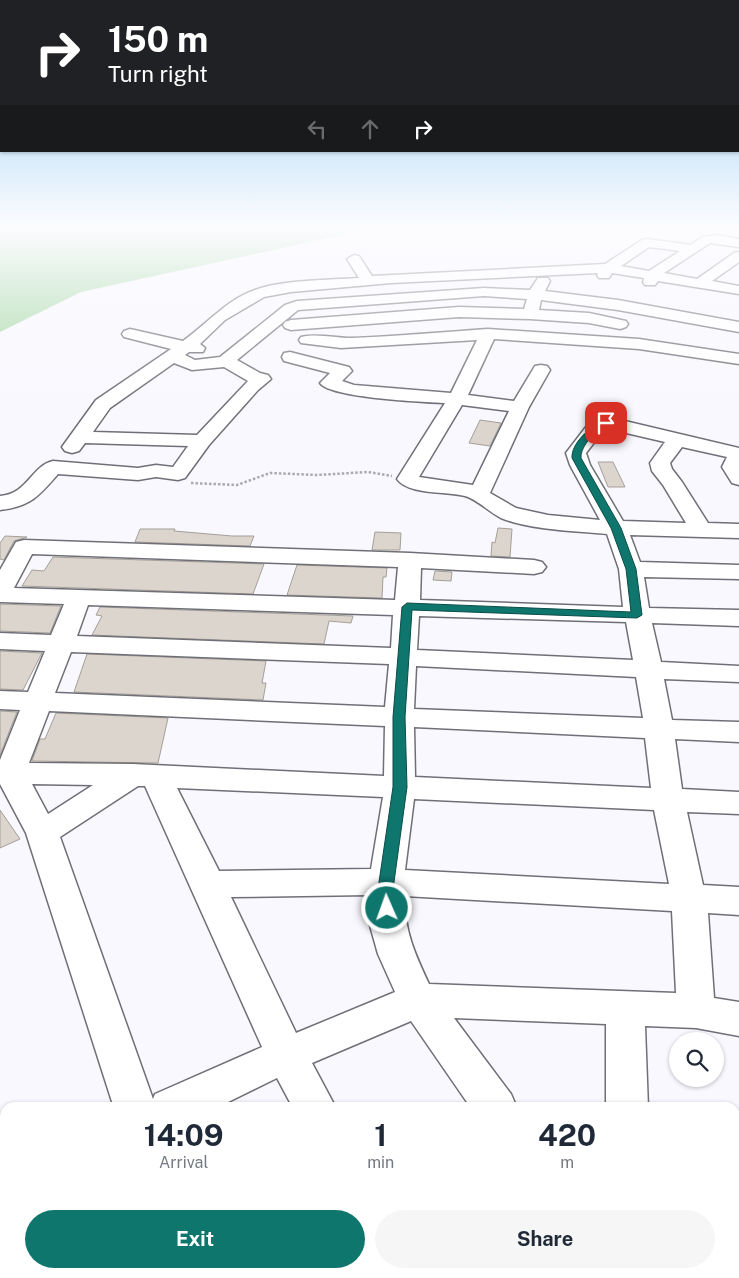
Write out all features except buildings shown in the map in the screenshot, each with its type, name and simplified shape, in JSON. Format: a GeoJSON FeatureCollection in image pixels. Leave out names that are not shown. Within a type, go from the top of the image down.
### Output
{"type":"FeatureCollection","features":[{"type":"Feature","properties":{"kind":"street"},"geometry":{"type":"LineString","coordinates":[[0,503],[13,502],[28,496],[52,467],[81,437],[103,404],[170,358],[220,317],[260,293],[326,286]]}},
{"type":"Feature","properties":{"kind":"street"},"geometry":{"type":"LineString","coordinates":[[474,311],[487,286]]}},
{"type":"Feature","properties":{"kind":"street"},"geometry":{"type":"LineString","coordinates":[[530,314],[535,295],[541,286]]}},
{"type":"Feature","properties":{"kind":"street"},"geometry":{"type":"LineString","coordinates":[[589,318],[590,301],[598,286]]}},
{"type":"Feature","properties":{"kind":"street"},"geometry":{"type":"LineString","coordinates":[[620,324],[651,291],[651,286]]}},
{"type":"Feature","properties":{"kind":"street"},"geometry":{"type":"LineString","coordinates":[[715,286],[739,290]]}},
{"type":"Feature","properties":{"kind":"street"},"geometry":{"type":"LineString","coordinates":[[170,358],[178,358],[200,365],[232,356],[290,308],[297,306],[484,292],[535,295],[636,307],[739,327]]}},
{"type":"Feature","properties":{"kind":"street"},"geometry":{"type":"LineString","coordinates":[[268,326],[474,311],[589,318],[638,327]]}},
{"type":"Feature","properties":{"kind":"street"},"geometry":{"type":"LineString","coordinates":[[52,467],[138,474],[156,471],[178,474],[202,441],[252,386],[290,357],[324,323]]}},
{"type":"Feature","properties":{"kind":"street"},"geometry":{"type":"LineString","coordinates":[[130,334],[232,356],[255,378],[262,379]]}},
{"type":"Feature","properties":{"kind":"street"},"geometry":{"type":"LineString","coordinates":[[307,340],[342,343],[488,334],[639,344],[739,359]]}},
{"type":"Feature","properties":{"kind":"street"},"geometry":{"type":"LineString","coordinates":[[488,334],[458,399],[407,479],[416,484],[460,488],[479,494],[501,509],[519,517],[563,524],[616,528],[739,531]]}},
{"type":"Feature","properties":{"kind":"street"},"geometry":{"type":"LineString","coordinates":[[684,336],[739,346]]}},
{"type":"Feature","properties":{"kind":"street"},"geometry":{"type":"LineString","coordinates":[[290,357],[342,371],[329,383],[352,390],[458,399],[520,407]]}},
{"type":"Feature","properties":{"kind":"street"},"geometry":{"type":"LineString","coordinates":[[479,494],[520,407],[541,370]]}},
{"type":"Feature","properties":{"kind":"street"},"geometry":{"type":"LineString","coordinates":[[696,1011],[688,899],[668,799],[659,728],[637,615],[631,569],[616,528],[576,458],[578,449],[596,427],[606,423],[678,439],[739,456],[734,461],[732,467],[739,479]]}},
{"type":"Feature","properties":{"kind":"street"},"geometry":{"type":"LineString","coordinates":[[81,437],[202,441]]}},
{"type":"Feature","properties":{"kind":"street"},"geometry":{"type":"LineString","coordinates":[[678,439],[660,463],[662,471],[672,482],[701,530]]}},
{"type":"Feature","properties":{"kind":"street"},"geometry":{"type":"LineString","coordinates":[[534,567],[410,560],[24,548],[0,593],[739,618]]}},
{"type":"Feature","properties":{"kind":"street"},"geometry":{"type":"LineString","coordinates":[[410,560],[399,717],[400,787],[386,882],[388,922],[392,943],[418,1000],[492,1102]]}},
{"type":"Feature","properties":{"kind":"street"},"geometry":{"type":"LineString","coordinates":[[631,569],[739,572]]}},
{"type":"Feature","properties":{"kind":"street"},"geometry":{"type":"LineString","coordinates":[[5,773],[79,597]]}},
{"type":"Feature","properties":{"kind":"street"},"geometry":{"type":"LineString","coordinates":[[0,641],[404,657],[739,674]]}},
{"type":"Feature","properties":{"kind":"street"},"geometry":{"type":"LineString","coordinates":[[0,700],[739,732]]}},
{"type":"Feature","properties":{"kind":"street"},"geometry":{"type":"LineString","coordinates":[[5,773],[144,775],[739,803]]}},
{"type":"Feature","properties":{"kind":"street"},"geometry":{"type":"LineString","coordinates":[[5,773],[42,833],[133,1102]]}},
{"type":"Feature","properties":{"kind":"street"},"geometry":{"type":"LineString","coordinates":[[42,833],[144,775]]}},
{"type":"Feature","properties":{"kind":"street"},"geometry":{"type":"LineString","coordinates":[[144,775],[208,884],[286,1055],[312,1102]]}},
{"type":"Feature","properties":{"kind":"street"},"geometry":{"type":"LineString","coordinates":[[208,884],[386,882],[739,901]]}},
{"type":"Feature","properties":{"kind":"street"},"geometry":{"type":"LineString","coordinates":[[183,1102],[286,1055],[418,1000],[696,1011],[739,1019]]}},
{"type":"Feature","properties":{"kind":"street"},"geometry":{"type":"LineString","coordinates":[[624,1008],[627,1102]]}},
{"type":"Feature","properties":{"kind":"path"},"geometry":{"type":"LineString","coordinates":[[189,483],[237,485],[263,474],[280,473],[317,475],[368,472],[407,479]]}},
{"type":"Feature","properties":{"kind":"green space"},"geometry":{"type":"Polygon","coordinates":[[[0,286],[110,286],[81,292],[0,332],[0,286]]]}},
{"type":"Feature","properties":{"kind":"route"},"geometry":{"type":"LineString","coordinates":[[387,908],[386,882],[400,787],[399,717],[407,607],[637,615],[631,569],[616,528],[576,458],[578,449],[596,427],[606,423]]}}]}
